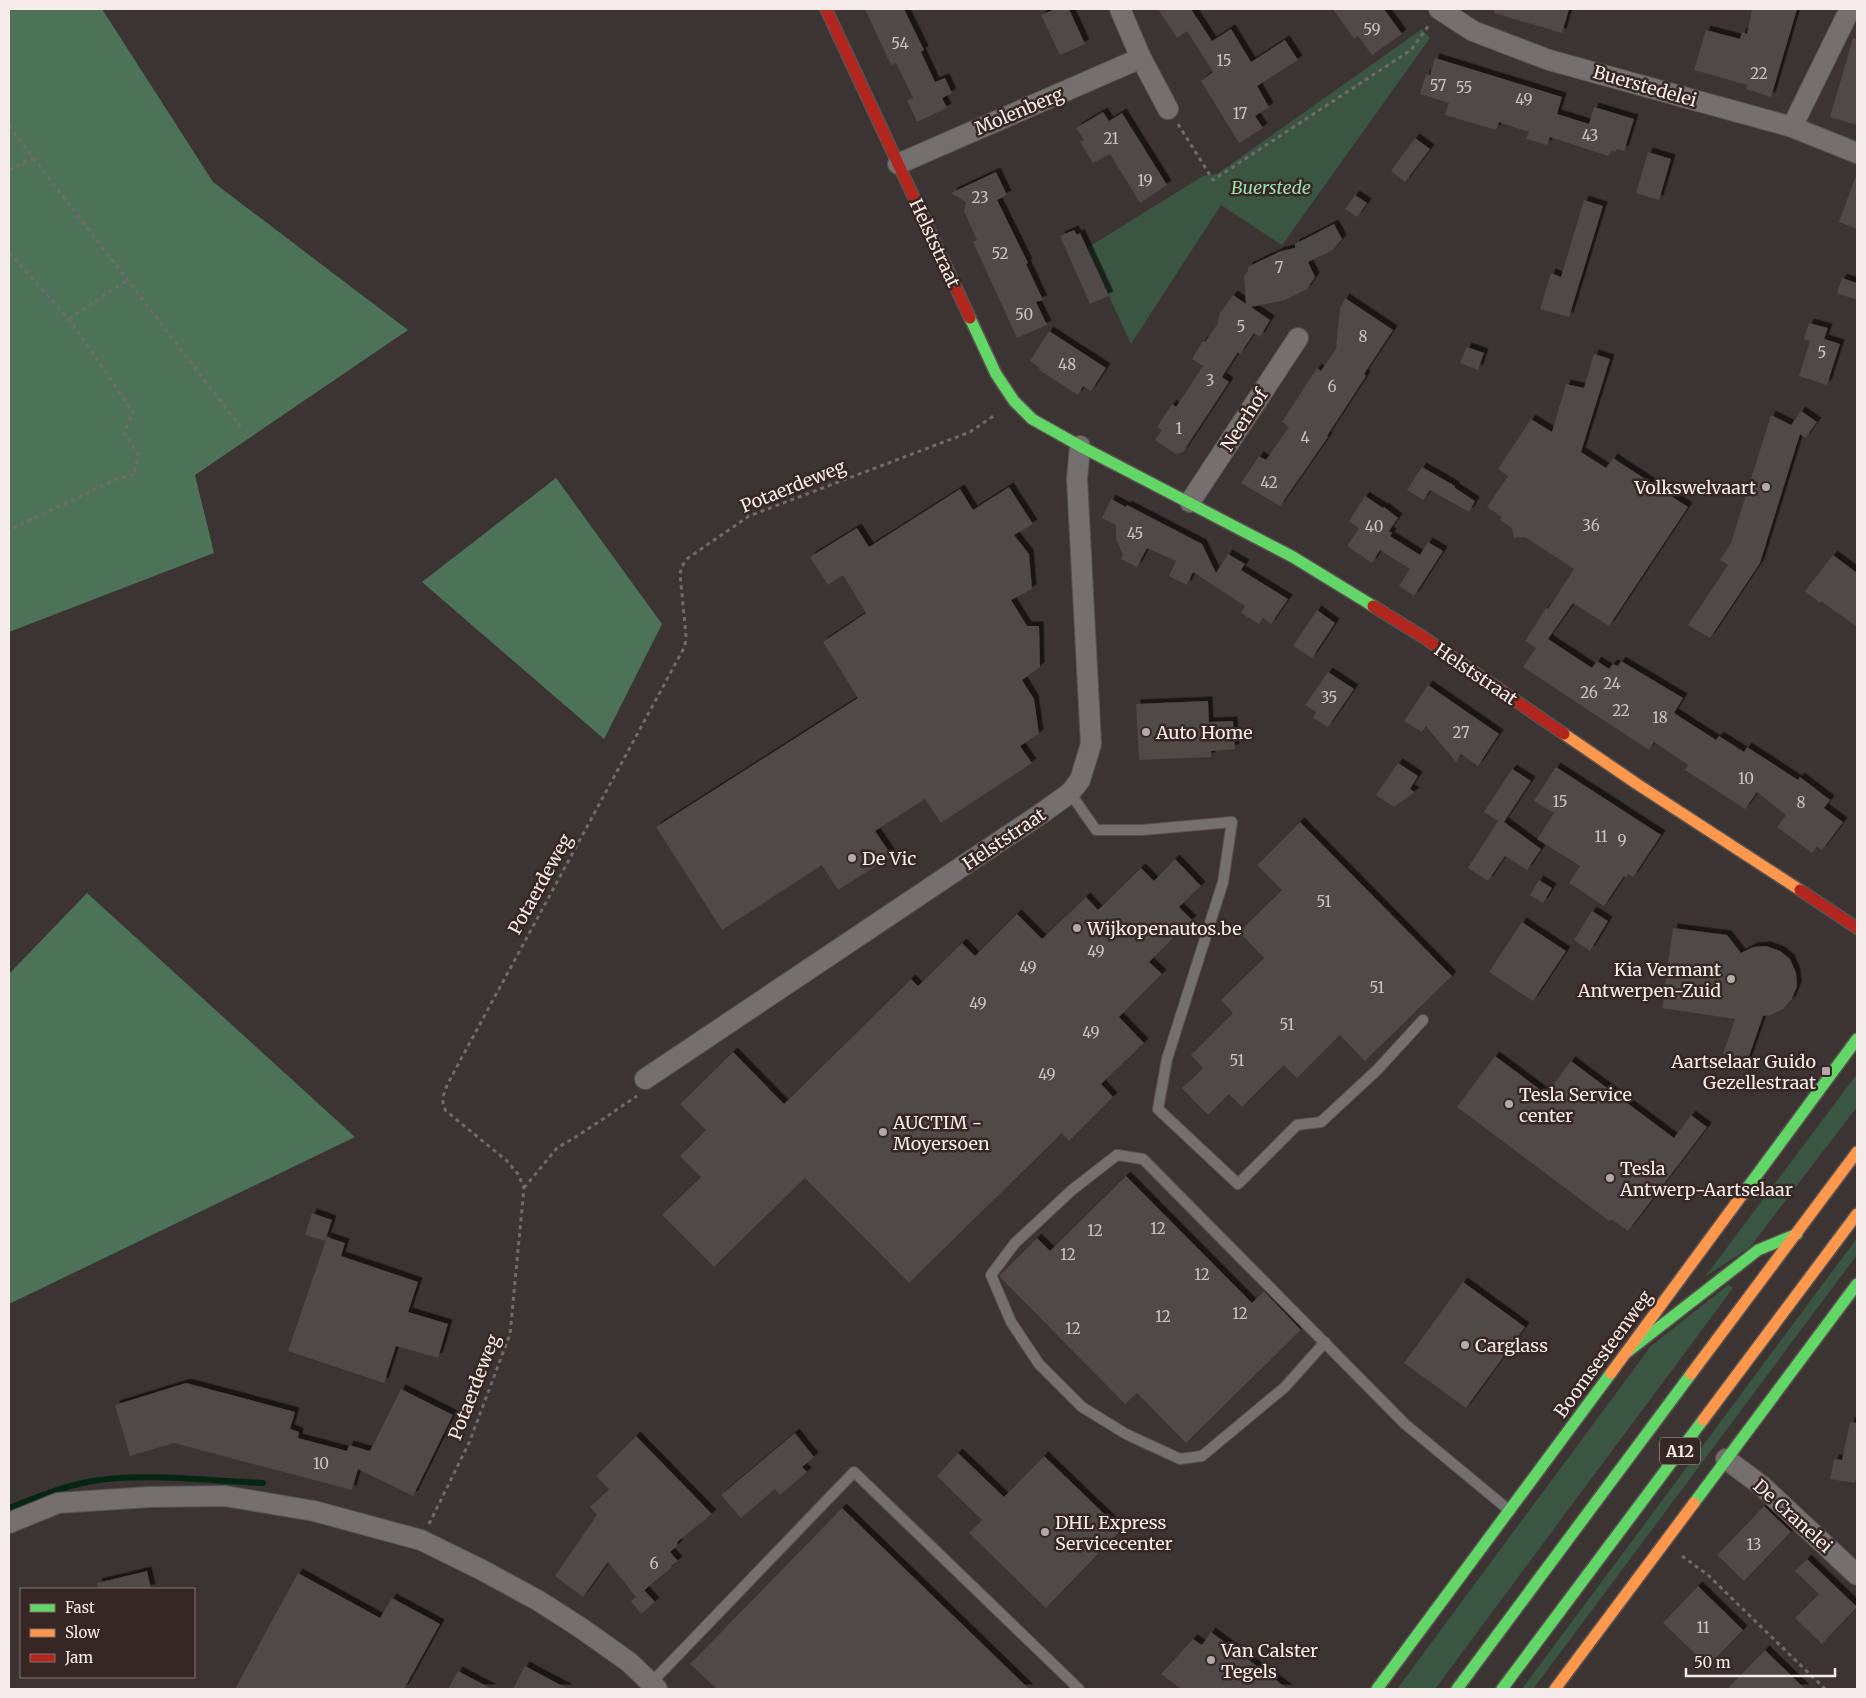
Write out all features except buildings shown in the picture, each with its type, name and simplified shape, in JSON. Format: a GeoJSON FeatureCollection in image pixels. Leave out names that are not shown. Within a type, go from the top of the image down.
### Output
{"type":"FeatureCollection","features":[{"type":"Feature","properties":{"kind":"main road","name":"Helststraat"},"geometry":{"type":"LineString","coordinates":[[826,9],[996,374],[1014,401],[1032,419],[1293,557],[1423,637],[1637,784],[1857,928]]}},
{"type":"Feature","properties":{"kind":"main road","name":"Boomsesteenweg"},"geometry":{"type":"LineString","coordinates":[[1377,1689],[1857,1039]]}},
{"type":"Feature","properties":{"kind":"main road","name":"A12"},"geometry":{"type":"LineString","coordinates":[[1457,1689],[1857,1152]]}},
{"type":"Feature","properties":{"kind":"main road","name":"A12"},"geometry":{"type":"LineString","coordinates":[[1502,1689],[1857,1214]]}},
{"type":"Feature","properties":{"kind":"main road"},"geometry":{"type":"LineString","coordinates":[[1626,1353],[1758,1250],[1796,1234]]}},
{"type":"Feature","properties":{"kind":"main road"},"geometry":{"type":"LineString","coordinates":[[1555,1689],[1857,1284]]}},
{"type":"Feature","properties":{"kind":"street"},"geometry":{"type":"LineString","coordinates":[[1120,9],[1141,58],[1168,109]]}},
{"type":"Feature","properties":{"kind":"street","name":"Buerstedelei"},"geometry":{"type":"LineString","coordinates":[[1439,9],[1473,31],[1549,60],[1792,127],[1857,153]]}},
{"type":"Feature","properties":{"kind":"street"},"geometry":{"type":"LineString","coordinates":[[1792,127],[1850,9]]}},
{"type":"Feature","properties":{"kind":"street","name":"Molenberg"},"geometry":{"type":"LineString","coordinates":[[898,164],[1141,58]]}},
{"type":"Feature","properties":{"kind":"street","name":"Neerhof"},"geometry":{"type":"LineString","coordinates":[[1190,502],[1298,338]]}},
{"type":"Feature","properties":{"kind":"street","name":"Helststraat"},"geometry":{"type":"LineString","coordinates":[[645,1079],[1034,819],[1070,793],[1080,780],[1091,744],[1077,479],[1080,446]]}},
{"type":"Feature","properties":{"kind":"street","name":"De Cranelei"},"geometry":{"type":"LineString","coordinates":[[1726,1459],[1762,1486],[1857,1575]]}},
{"type":"Feature","properties":{"kind":"street"},"geometry":{"type":"LineString","coordinates":[[9,1523],[58,1503],[149,1497],[225,1496],[314,1511],[421,1540],[482,1570],[539,1601],[621,1657],[654,1686]]}},
{"type":"Feature","properties":{"kind":"lane"},"geometry":{"type":"LineString","coordinates":[[1070,793],[1096,830],[1142,830],[1232,822],[1223,882],[1167,1059],[1158,1109],[1238,1184],[1297,1124],[1321,1122],[1376,1070],[1423,1020]]}},
{"type":"Feature","properties":{"kind":"lane"},"geometry":{"type":"LineString","coordinates":[[1325,1342],[1285,1387],[1202,1456],[1180,1459],[1126,1434],[1082,1407],[1039,1364],[1011,1322],[991,1275],[1015,1243],[1072,1190],[1095,1172],[1118,1155],[1143,1159],[1325,1342],[1405,1424],[1510,1511]]}},
{"type":"Feature","properties":{"kind":"lane"},"geometry":{"type":"LineString","coordinates":[[654,1686],[854,1472],[1079,1689]]}},
{"type":"Feature","properties":{"kind":"path"},"geometry":{"type":"LineString","coordinates":[[1168,109],[1213,180],[1411,50],[1439,9]]}},
{"type":"Feature","properties":{"kind":"path"},"geometry":{"type":"LineString","coordinates":[[9,126],[242,429]]}},
{"type":"Feature","properties":{"kind":"path"},"geometry":{"type":"LineString","coordinates":[[9,170],[33,158]]}},
{"type":"Feature","properties":{"kind":"path"},"geometry":{"type":"LineString","coordinates":[[9,253],[69,319],[133,412],[124,433],[138,454],[134,475],[119,478],[9,530]]}},
{"type":"Feature","properties":{"kind":"path"},"geometry":{"type":"LineString","coordinates":[[69,319],[127,280]]}},
{"type":"Feature","properties":{"kind":"path","name":"Potaerdeweg"},"geometry":{"type":"LineString","coordinates":[[421,1540],[469,1443],[489,1395],[510,1334],[524,1188],[518,1174],[507,1161],[446,1111],[442,1105],[442,1097],[685,646],[686,636],[680,574],[682,566],[688,558],[749,516],[970,432],[1014,401]]}},
{"type":"Feature","properties":{"kind":"path"},"geometry":{"type":"LineString","coordinates":[[524,1188],[558,1148],[587,1131],[639,1094],[645,1079]]}},
{"type":"Feature","properties":{"kind":"path"},"geometry":{"type":"LineString","coordinates":[[1662,1544],[1708,1575],[1826,1689]]}},
{"type":"Feature","properties":{"kind":"green space"},"geometry":{"type":"Polygon","coordinates":[[[9,9],[102,9],[213,182],[408,330],[195,475],[214,553],[9,632],[9,9]]]}},
{"type":"Feature","properties":{"kind":"green space","name":"Buerstede"},"geometry":{"type":"Polygon","coordinates":[[[1422,29],[1430,38],[1282,245],[1221,205],[1131,344],[1087,248],[1203,176],[1217,174],[1422,29]]]}},
{"type":"Feature","properties":{"kind":"green space"},"geometry":{"type":"Polygon","coordinates":[[[556,478],[662,624],[604,739],[422,582],[556,478]]]}},
{"type":"Feature","properties":{"kind":"green space"},"geometry":{"type":"Polygon","coordinates":[[[87,893],[355,1137],[9,1304],[9,974],[87,893]]]}},
{"type":"Feature","properties":{"kind":"green space"},"geometry":{"type":"Polygon","coordinates":[[[1857,1074],[1857,1107],[1750,1247],[1705,1277],[1857,1074]]]}},
{"type":"Feature","properties":{"kind":"green space"},"geometry":{"type":"Polygon","coordinates":[[[1857,1238],[1857,1255],[1533,1689],[1522,1689],[1857,1238]]]}},
{"type":"Feature","properties":{"kind":"green space"},"geometry":{"type":"Polygon","coordinates":[[[1728,1285],[1733,1288],[1435,1689],[1397,1689],[1651,1346],[1728,1285]]]}},
{"type":"Feature","properties":{"kind":"waterway"},"geometry":{"type":"LineString","coordinates":[[9,1508],[53,1491],[99,1480],[119,1478],[160,1477],[263,1483]]}},
{"type":"Feature","properties":{"kind":"traffic: fast"},"geometry":{"type":"LineString","coordinates":[[970,318],[996,374],[1014,401],[1032,419],[1293,557],[1373,606]]}},
{"type":"Feature","properties":{"kind":"traffic: fast"},"geometry":{"type":"LineString","coordinates":[[1742,1195],[1857,1039]]}},
{"type":"Feature","properties":{"kind":"traffic: fast"},"geometry":{"type":"LineString","coordinates":[[1626,1353],[1758,1250],[1797,1234]]}},
{"type":"Feature","properties":{"kind":"traffic: fast"},"geometry":{"type":"LineString","coordinates":[[1694,1503],[1857,1284]]}},
{"type":"Feature","properties":{"kind":"traffic: fast"},"geometry":{"type":"LineString","coordinates":[[1377,1689],[1611,1373]]}},
{"type":"Feature","properties":{"kind":"traffic: fast"},"geometry":{"type":"LineString","coordinates":[[1457,1689],[1691,1374]]}},
{"type":"Feature","properties":{"kind":"traffic: fast"},"geometry":{"type":"LineString","coordinates":[[1502,1689],[1703,1420]]}},
{"type":"Feature","properties":{"kind":"traffic: slow"},"geometry":{"type":"LineString","coordinates":[[1564,734],[1800,890]]}},
{"type":"Feature","properties":{"kind":"traffic: slow"},"geometry":{"type":"LineString","coordinates":[[1691,1374],[1857,1152]]}},
{"type":"Feature","properties":{"kind":"traffic: slow"},"geometry":{"type":"LineString","coordinates":[[1611,1373],[1742,1195]]}},
{"type":"Feature","properties":{"kind":"traffic: slow"},"geometry":{"type":"LineString","coordinates":[[1703,1420],[1857,1214]]}},
{"type":"Feature","properties":{"kind":"traffic: slow"},"geometry":{"type":"LineString","coordinates":[[1555,1689],[1694,1503]]}},
{"type":"Feature","properties":{"kind":"traffic: jam"},"geometry":{"type":"LineString","coordinates":[[826,9],[970,318]]}},
{"type":"Feature","properties":{"kind":"traffic: jam"},"geometry":{"type":"LineString","coordinates":[[1373,606],[1423,637],[1564,734]]}},
{"type":"Feature","properties":{"kind":"traffic: jam"},"geometry":{"type":"LineString","coordinates":[[1800,890],[1857,928]]}},
{"type":"Feature","properties":{"kind":"place","name":"Volkswelvaart"},"geometry":{"type":"Point","coordinates":[1766,487]}},
{"type":"Feature","properties":{"kind":"place","name":"Auto Home"},"geometry":{"type":"Point","coordinates":[1146,732]}},
{"type":"Feature","properties":{"kind":"place","name":"De Vic"},"geometry":{"type":"Point","coordinates":[852,858]}},
{"type":"Feature","properties":{"kind":"place","name":"Wijkopenautos.be"},"geometry":{"type":"Point","coordinates":[1077,928]}},
{"type":"Feature","properties":{"kind":"place","name":"Kia Vermant Antwerpen-Zuid"},"geometry":{"type":"Point","coordinates":[1731,979]}},
{"type":"Feature","properties":{"kind":"place","name":"Aartselaar Guido Gezellestraat"},"geometry":{"type":"Point","coordinates":[1826,1071]}},
{"type":"Feature","properties":{"kind":"place","name":"Tesla Service center"},"geometry":{"type":"Point","coordinates":[1509,1104]}},
{"type":"Feature","properties":{"kind":"place","name":"AUCTIM - Moyersoen"},"geometry":{"type":"Point","coordinates":[883,1132]}},
{"type":"Feature","properties":{"kind":"place","name":"Tesla Antwerp-Aartselaar"},"geometry":{"type":"Point","coordinates":[1610,1178]}},
{"type":"Feature","properties":{"kind":"place","name":"Carglass"},"geometry":{"type":"Point","coordinates":[1465,1345]}},
{"type":"Feature","properties":{"kind":"place","name":"DHL Express Servicecenter"},"geometry":{"type":"Point","coordinates":[1045,1532]}},
{"type":"Feature","properties":{"kind":"place","name":"Van Calster Tegels"},"geometry":{"type":"Point","coordinates":[1211,1660]}}]}
